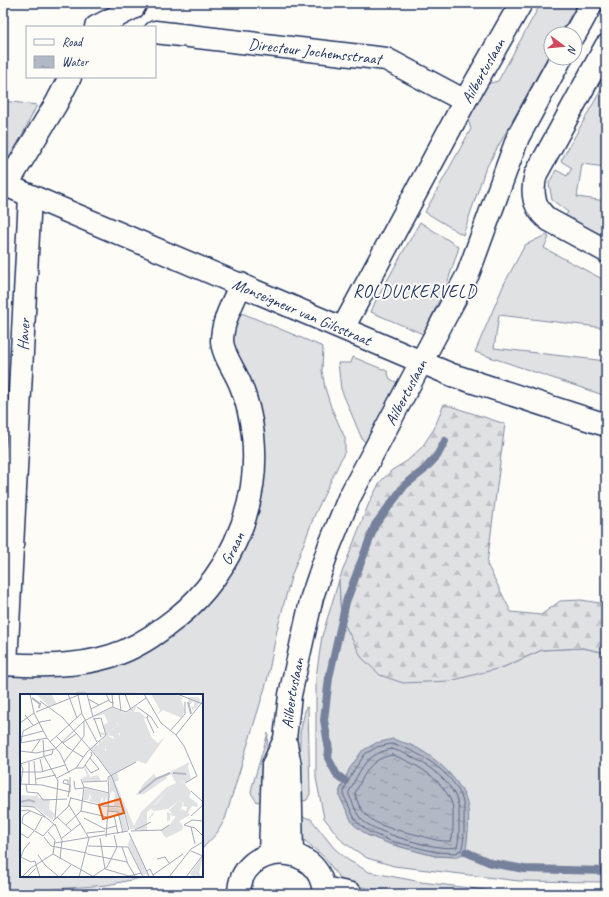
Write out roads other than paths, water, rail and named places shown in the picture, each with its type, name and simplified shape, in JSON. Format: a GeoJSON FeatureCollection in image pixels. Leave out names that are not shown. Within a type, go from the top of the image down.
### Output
{"type":"FeatureCollection","features":[{"type":"Feature","properties":{"kind":"street"},"geometry":{"type":"LineString","coordinates":[[101,26],[133,8],[136,3]]}},
{"type":"Feature","properties":{"kind":"street","name":"Ailbertuslaan"},"geometry":{"type":"LineString","coordinates":[[343,328],[465,101],[521,3]]}},
{"type":"Feature","properties":{"kind":"street"},"geometry":{"type":"LineString","coordinates":[[579,26],[592,3]]}},
{"type":"Feature","properties":{"kind":"street","name":"Directeur Jochemsstraat"},"geometry":{"type":"LineString","coordinates":[[156,32],[386,59],[465,101]]}},
{"type":"Feature","properties":{"kind":"street"},"geometry":{"type":"LineString","coordinates":[[604,52],[536,174],[533,186],[536,205],[541,214],[549,220],[606,251]]}},
{"type":"Feature","properties":{"kind":"street","name":"Ailbertuslaan"},"geometry":{"type":"LineString","coordinates":[[292,854],[290,766],[285,739],[290,695],[304,630],[329,547],[349,498],[468,274],[518,137],[557,66]]}},
{"type":"Feature","properties":{"kind":"street"},"geometry":{"type":"LineString","coordinates":[[5,185],[56,104],[69,78]]}},
{"type":"Feature","properties":{"kind":"street","name":"Monseigneur van Gilsstraat"},"geometry":{"type":"LineString","coordinates":[[5,185],[241,284],[452,375],[606,425]]}},
{"type":"Feature","properties":{"kind":"street","name":"Haver"},"geometry":{"type":"LineString","coordinates":[[5,664],[10,453],[30,196]]}},
{"type":"Feature","properties":{"kind":"street","name":"Graan"},"geometry":{"type":"LineString","coordinates":[[5,664],[44,666],[75,664],[111,656],[131,648],[172,622],[198,600],[214,580],[234,547],[242,528],[250,503],[254,482],[254,452],[250,414],[241,386],[222,344],[225,324],[241,284]]}},
{"type":"Feature","properties":{"kind":"street","name":"Ailbertuslaan"},"geometry":{"type":"LineString","coordinates":[[270,854],[270,809],[273,765],[285,739]]}},
{"type":"Feature","properties":{"kind":"street"},"geometry":{"type":"LineString","coordinates":[[236,893],[249,868],[258,860],[270,854],[281,852],[304,858],[313,866],[320,876],[324,891],[351,894]]}},
{"type":"Feature","properties":{"kind":"water"},"geometry":{"type":"Polygon","coordinates":[[[393,739],[413,746],[431,757],[448,772],[462,790],[469,814],[466,852],[457,857],[435,856],[390,844],[367,835],[353,824],[340,797],[340,790],[350,768],[362,751],[376,743],[393,739]]]}},
{"type":"Feature","properties":{"kind":"waterway"},"geometry":{"type":"LineString","coordinates":[[345,781],[337,775],[328,758],[329,750],[324,720],[329,678],[346,602],[375,525],[405,485],[424,470],[437,456],[445,441]]}},
{"type":"Feature","properties":{"kind":"waterway"},"geometry":{"type":"LineString","coordinates":[[466,852],[491,863],[524,869],[606,871]]}},
{"type":"Feature","properties":{"kind":"district","name":"ROLDUCKERVELD"},"geometry":{"type":"Point","coordinates":[415,291]}}]}
